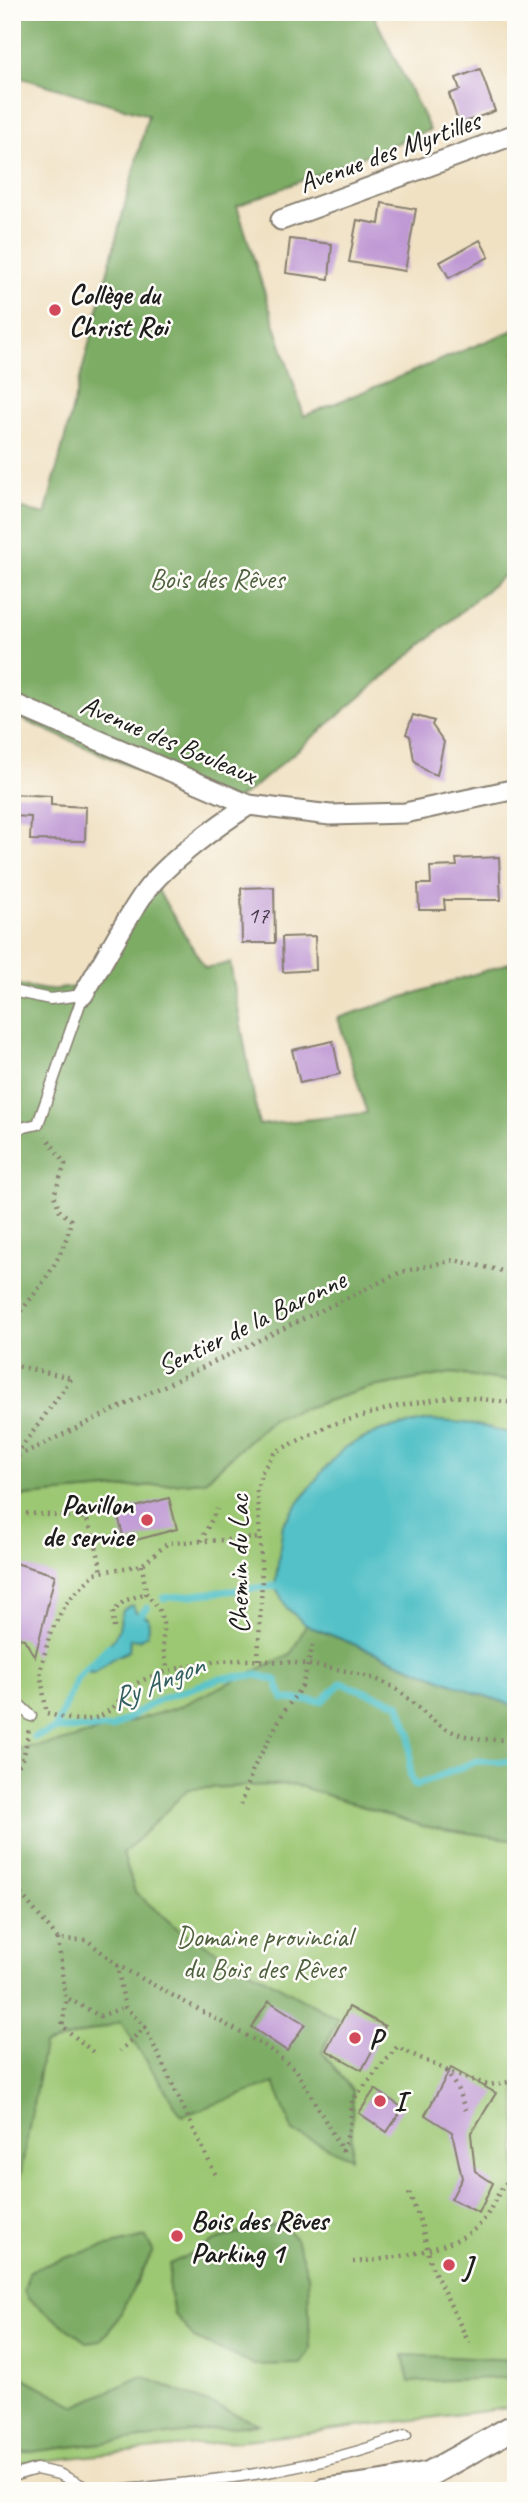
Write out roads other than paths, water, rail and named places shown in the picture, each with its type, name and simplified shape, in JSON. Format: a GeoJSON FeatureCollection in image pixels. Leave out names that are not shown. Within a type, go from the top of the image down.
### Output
{"type":"FeatureCollection","features":[{"type":"Feature","properties":{"kind":"street","name":"Avenue des Myrtilles"},"geometry":{"type":"LineString","coordinates":[[281,220],[516,134]]}},
{"type":"Feature","properties":{"kind":"street","name":"Avenue des Bouleaux"},"geometry":{"type":"LineString","coordinates":[[12,703],[249,805],[330,815],[405,813],[516,789]]}},
{"type":"Feature","properties":{"kind":"street"},"geometry":{"type":"LineString","coordinates":[[83,995],[147,890],[166,870],[224,821],[249,805]]}},
{"type":"Feature","properties":{"kind":"street"},"geometry":{"type":"LineString","coordinates":[[324,2491],[429,2474],[516,2428]]}},
{"type":"Feature","properties":{"kind":"lane"},"geometry":{"type":"LineString","coordinates":[[12,991],[50,999],[83,995],[38,1124],[12,1130]]}},
{"type":"Feature","properties":{"kind":"lane"},"geometry":{"type":"LineString","coordinates":[[12,1698],[31,1716]]}},
{"type":"Feature","properties":{"kind":"lane"},"geometry":{"type":"LineString","coordinates":[[114,2491],[280,2469],[379,2446],[406,2435]]}},
{"type":"Feature","properties":{"kind":"lane"},"geometry":{"type":"LineString","coordinates":[[12,2476],[36,2469],[60,2474],[93,2491]]}},
{"type":"Feature","properties":{"kind":"water"},"geometry":{"type":"Polygon","coordinates":[[[429,1420],[474,1424],[516,1435],[516,1706],[476,1693],[306,1625],[287,1608],[275,1586],[283,1524],[321,1473],[344,1448],[381,1430],[429,1420]]]}},
{"type":"Feature","properties":{"kind":"water"},"geometry":{"type":"Polygon","coordinates":[[[132,1605],[136,1612],[148,1618],[147,1635],[139,1640],[130,1639],[129,1651],[115,1657],[94,1673],[89,1673],[117,1633],[122,1612],[132,1605]]]}},
{"type":"Feature","properties":{"kind":"waterway","name":"Ry Angon"},"geometry":{"type":"LineString","coordinates":[[164,1598],[275,1586]]}},
{"type":"Feature","properties":{"kind":"waterway","name":"Ry Angon"},"geometry":{"type":"LineString","coordinates":[[135,1620],[147,1608]]}},
{"type":"Feature","properties":{"kind":"waterway","name":"Ry Angon"},"geometry":{"type":"LineString","coordinates":[[34,1737],[55,1729],[77,1678],[109,1646]]}},
{"type":"Feature","properties":{"kind":"waterway","name":"Ry Angon"},"geometry":{"type":"LineString","coordinates":[[55,1729],[112,1728],[158,1700],[221,1678],[257,1675],[276,1680],[283,1699],[322,1701],[341,1683],[399,1704],[410,1734],[410,1775],[415,1786],[477,1761],[516,1762]]}},
{"type":"Feature","properties":{"kind":"place","name":"Collège du Christ Roi"},"geometry":{"type":"Point","coordinates":[55,310]}},
{"type":"Feature","properties":{"kind":"place","name":"Pavillon de service"},"geometry":{"type":"Point","coordinates":[147,1520]}},
{"type":"Feature","properties":{"kind":"place","name":"P"},"geometry":{"type":"Point","coordinates":[355,2038]}},
{"type":"Feature","properties":{"kind":"place","name":"I"},"geometry":{"type":"Point","coordinates":[380,2101]}},
{"type":"Feature","properties":{"kind":"place","name":"Bois des Rêves Parking 1"},"geometry":{"type":"Point","coordinates":[177,2236]}},
{"type":"Feature","properties":{"kind":"place","name":"J"},"geometry":{"type":"Point","coordinates":[449,2265]}},
{"type":"Feature","properties":{"kind":"park label","name":"Bois des Rêves"},"geometry":{"type":"Point","coordinates":[217,578]}},
{"type":"Feature","properties":{"kind":"park label","name":"Domaine provincial du Bois des Rêves"},"geometry":{"type":"Point","coordinates":[264,1952]}}]}
